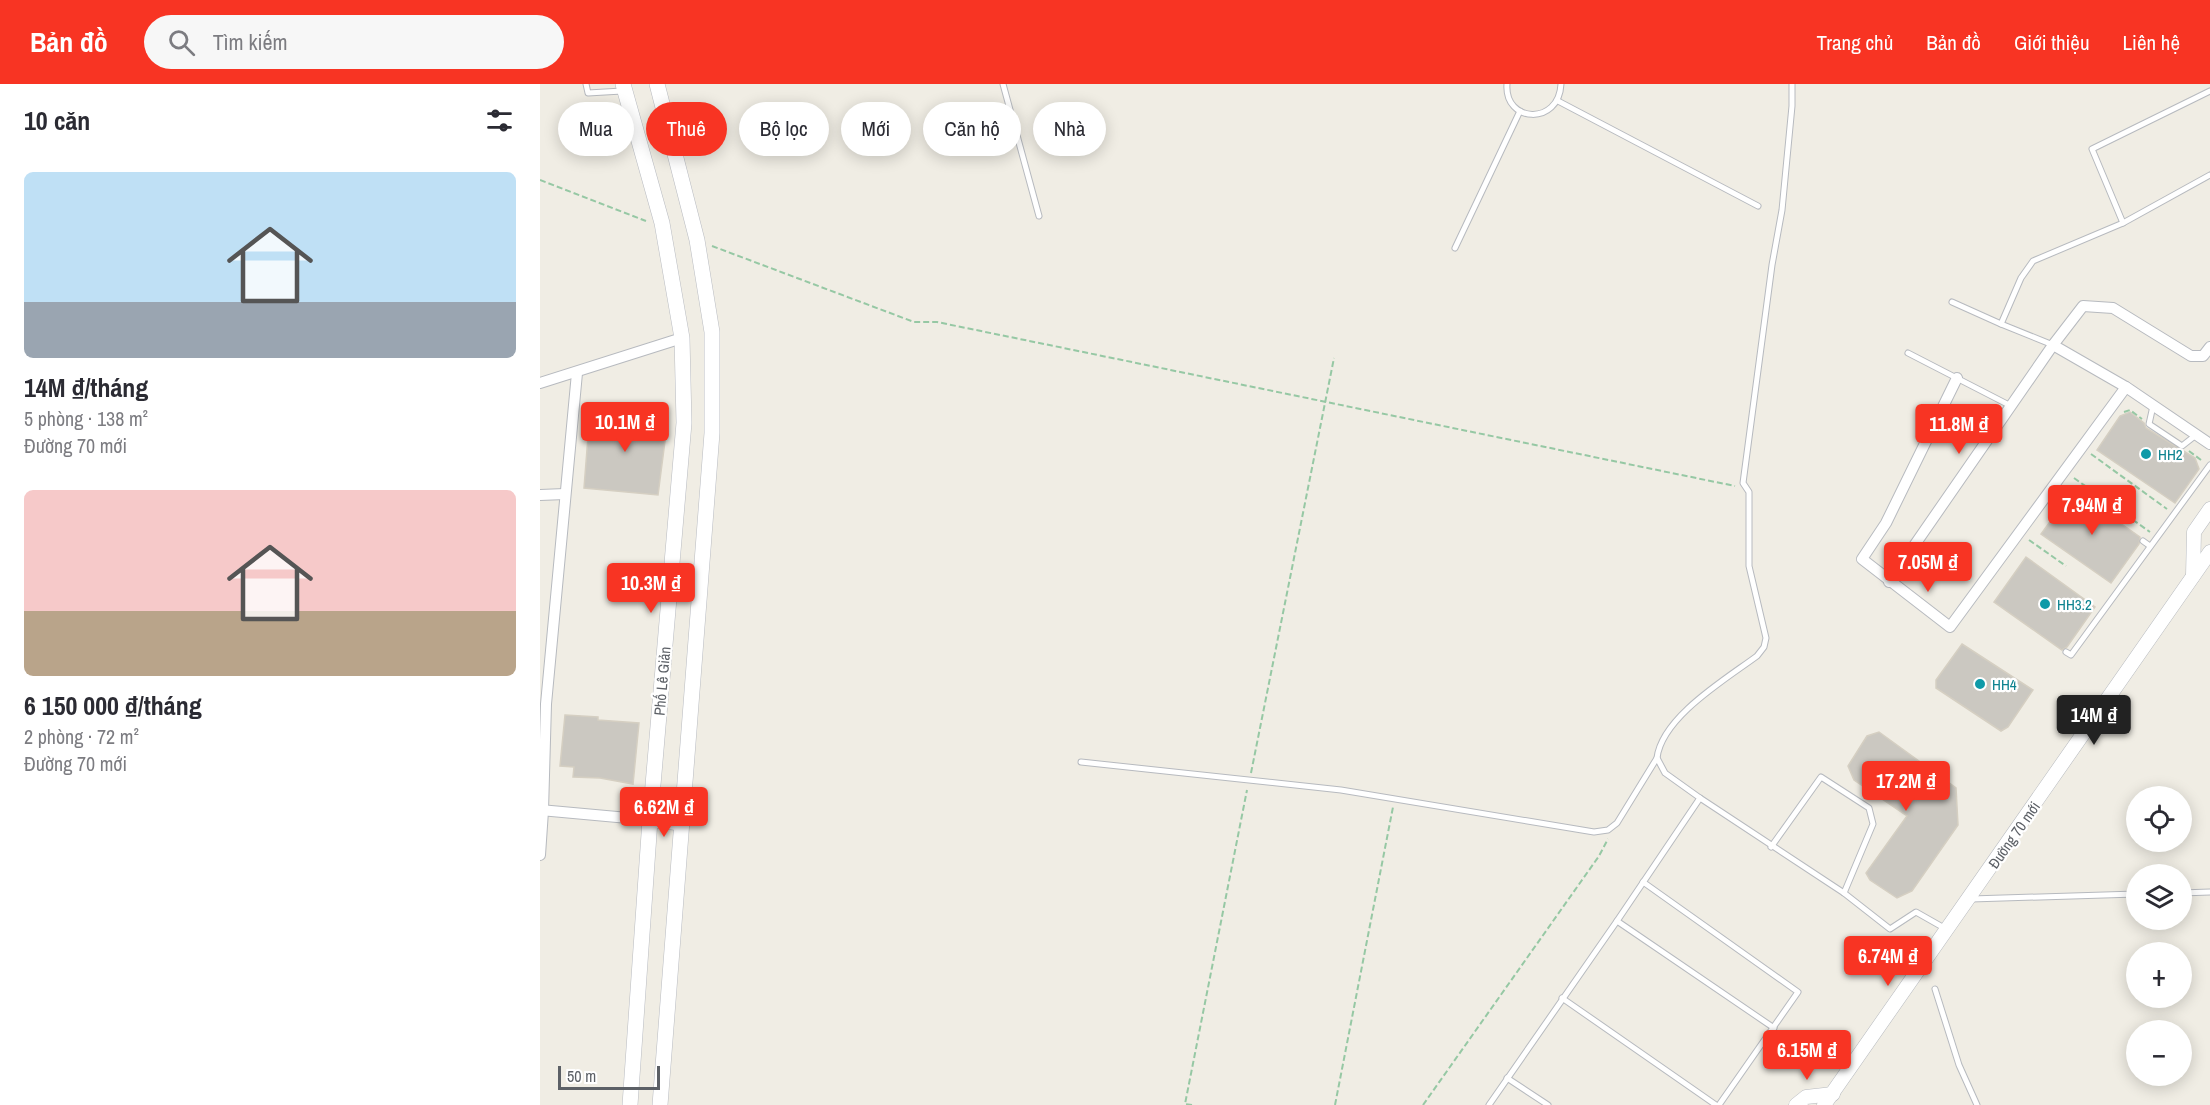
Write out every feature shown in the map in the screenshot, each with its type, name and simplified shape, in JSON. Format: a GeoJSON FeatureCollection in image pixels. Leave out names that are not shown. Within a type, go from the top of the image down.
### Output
{"type":"FeatureCollection","features":[{"type":"Feature","properties":{"kind":"main road","name":"Phố Lê Giản"},"geometry":{"type":"LineString","coordinates":[[657,84],[697,240],[712,332],[712,433],[660,1105]]}},
{"type":"Feature","properties":{"kind":"main road","name":"Phố Lê Giản"},"geometry":{"type":"LineString","coordinates":[[624,87],[662,228],[681,339],[684,423],[650,820],[630,1105]]}},
{"type":"Feature","properties":{"kind":"main road"},"geometry":{"type":"LineString","coordinates":[[650,820],[682,823]]}},
{"type":"Feature","properties":{"kind":"street"},"geometry":{"type":"LineString","coordinates":[[1889,582],[2053,345],[2083,306],[2113,308],[2191,356],[2203,357],[2210,347]]}},
{"type":"Feature","properties":{"kind":"street"},"geometry":{"type":"LineString","coordinates":[[540,383],[681,339]]}},
{"type":"Feature","properties":{"kind":"street"},"geometry":{"type":"LineString","coordinates":[[2053,345],[2126,387],[2210,444]]}},
{"type":"Feature","properties":{"kind":"street"},"geometry":{"type":"LineString","coordinates":[[540,855],[543,704],[577,373]]}},
{"type":"Feature","properties":{"kind":"street"},"geometry":{"type":"LineString","coordinates":[[1957,378],[1886,523],[1862,559],[1950,627],[2126,387]]}},
{"type":"Feature","properties":{"kind":"street"},"geometry":{"type":"LineString","coordinates":[[540,495],[565,494]]}},
{"type":"Feature","properties":{"kind":"street"},"geometry":{"type":"LineString","coordinates":[[2193,576],[2194,532],[2210,509]]}},
{"type":"Feature","properties":{"kind":"street","name":"Đường 70 mới"},"geometry":{"type":"LineString","coordinates":[[1804,1102],[1828,1099],[2210,552]]}},
{"type":"Feature","properties":{"kind":"street"},"geometry":{"type":"LineString","coordinates":[[542,811],[650,820]]}},
{"type":"Feature","properties":{"kind":"lane"},"geometry":{"type":"LineString","coordinates":[[586,84],[588,93],[624,87]]}},
{"type":"Feature","properties":{"kind":"lane"},"geometry":{"type":"LineString","coordinates":[[1003,84],[1039,216]]}},
{"type":"Feature","properties":{"kind":"lane"},"geometry":{"type":"LineString","coordinates":[[1507,84],[1508,97],[1512,105],[1520,111],[1536,115],[1552,108],[1558,101],[1561,84]]}},
{"type":"Feature","properties":{"kind":"lane"},"geometry":{"type":"LineString","coordinates":[[1081,762],[1341,790],[1594,832],[1608,830],[1617,823],[1656,758],[1660,746],[1680,716],[1694,702],[1748,663],[1764,647],[1766,638],[1749,566],[1749,492],[1743,483],[1772,265],[1782,210],[1792,84]]}},
{"type":"Feature","properties":{"kind":"lane"},"geometry":{"type":"LineString","coordinates":[[2123,223],[2092,149],[2210,91]]}},
{"type":"Feature","properties":{"kind":"lane"},"geometry":{"type":"LineString","coordinates":[[1558,101],[1758,206]]}},
{"type":"Feature","properties":{"kind":"lane"},"geometry":{"type":"LineString","coordinates":[[1455,248],[1520,111]]}},
{"type":"Feature","properties":{"kind":"lane"},"geometry":{"type":"LineString","coordinates":[[2001,324],[2021,278],[2033,261],[2123,223],[2210,175]]}},
{"type":"Feature","properties":{"kind":"lane"},"geometry":{"type":"LineString","coordinates":[[1952,302],[2053,345]]}},
{"type":"Feature","properties":{"kind":"lane"},"geometry":{"type":"LineString","coordinates":[[1908,353],[2011,406]]}},
{"type":"Feature","properties":{"kind":"lane"},"geometry":{"type":"LineString","coordinates":[[2153,406],[2149,424],[2182,446],[2196,435]]}},
{"type":"Feature","properties":{"kind":"lane"},"geometry":{"type":"LineString","coordinates":[[2066,652],[2071,655],[2157,538],[2179,503],[2210,465]]}},
{"type":"Feature","properties":{"kind":"lane"},"geometry":{"type":"LineString","coordinates":[[2143,541],[2150,546]]}},
{"type":"Feature","properties":{"kind":"lane"},"geometry":{"type":"LineString","coordinates":[[1656,758],[1665,773],[1771,847],[1844,892],[1890,928],[1916,912],[1948,930]]}},
{"type":"Feature","properties":{"kind":"lane"},"geometry":{"type":"LineString","coordinates":[[1771,847],[1821,777],[1869,808],[1873,824],[1844,892]]}},
{"type":"Feature","properties":{"kind":"lane"},"geometry":{"type":"LineString","coordinates":[[1489,1105],[1700,798]]}},
{"type":"Feature","properties":{"kind":"lane"},"geometry":{"type":"LineString","coordinates":[[1562,998],[1717,1105],[1774,1028],[1798,992],[1643,882]]}},
{"type":"Feature","properties":{"kind":"lane"},"geometry":{"type":"LineString","coordinates":[[2192,893],[2210,892]]}},
{"type":"Feature","properties":{"kind":"lane"},"geometry":{"type":"LineString","coordinates":[[1970,898],[2126,894]]}},
{"type":"Feature","properties":{"kind":"lane"},"geometry":{"type":"LineString","coordinates":[[1617,921],[1774,1028]]}},
{"type":"Feature","properties":{"kind":"lane"},"geometry":{"type":"LineString","coordinates":[[1935,989],[1959,1065],[1977,1105]]}},
{"type":"Feature","properties":{"kind":"lane"},"geometry":{"type":"LineString","coordinates":[[1507,1078],[1548,1105]]}},
{"type":"Feature","properties":{"kind":"path"},"geometry":{"type":"LineString","coordinates":[[540,180],[662,228]]}},
{"type":"Feature","properties":{"kind":"path"},"geometry":{"type":"LineString","coordinates":[[697,240],[914,321],[937,322],[1738,486],[1749,492]]}},
{"type":"Feature","properties":{"kind":"path"},"geometry":{"type":"LineString","coordinates":[[1192,1105],[1185,1104],[1334,358]]}},
{"type":"Feature","properties":{"kind":"path"},"geometry":{"type":"LineString","coordinates":[[2121,414],[2130,410],[2149,424]]}},
{"type":"Feature","properties":{"kind":"path"},"geometry":{"type":"LineString","coordinates":[[2182,446],[2210,465]]}},
{"type":"Feature","properties":{"kind":"path"},"geometry":{"type":"LineString","coordinates":[[2082,447],[2174,514]]}},
{"type":"Feature","properties":{"kind":"path"},"geometry":{"type":"LineString","coordinates":[[2064,471],[2157,538]]}},
{"type":"Feature","properties":{"kind":"path"},"geometry":{"type":"LineString","coordinates":[[2019,533],[2066,566]]}},
{"type":"Feature","properties":{"kind":"path"},"geometry":{"type":"LineString","coordinates":[[1335,1105],[1395,799]]}},
{"type":"Feature","properties":{"kind":"path"},"geometry":{"type":"LineString","coordinates":[[1423,1105],[1599,856],[1617,823]]}},
{"type":"Feature","properties":{"kind":"building"},"geometry":{"type":"Polygon","coordinates":[[[590,411],[668,418],[658,495],[584,488],[590,411]]]}},
{"type":"Feature","properties":{"kind":"building","name":"HH2"},"geometry":{"type":"Polygon","coordinates":[[[2130,412],[2144,423],[2146,428],[2195,458],[2199,469],[2175,503],[2097,450],[2120,416],[2130,412]]]}},
{"type":"Feature","properties":{"kind":"building"},"geometry":{"type":"Polygon","coordinates":[[[2073,490],[2140,537],[2139,544],[2111,583],[2041,534],[2073,490]]]}},
{"type":"Feature","properties":{"kind":"building","name":"HH3.2"},"geometry":{"type":"Polygon","coordinates":[[[2026,557],[2095,607],[2067,647],[2062,650],[1994,602],[2026,557]]]}},
{"type":"Feature","properties":{"kind":"building","name":"HH4"},"geometry":{"type":"Polygon","coordinates":[[[1962,644],[2033,690],[2008,727],[2001,731],[1936,688],[1936,680],[1962,644]]]}},
{"type":"Feature","properties":{"kind":"building"},"geometry":{"type":"Polygon","coordinates":[[[565,715],[639,723],[633,784],[600,778],[573,777],[574,767],[560,766],[565,715]]]}},
{"type":"Feature","properties":{"kind":"building"},"geometry":{"type":"Polygon","coordinates":[[[1879,732],[1956,788],[1958,825],[1912,891],[1897,898],[1870,880],[1866,873],[1907,816],[1854,780],[1848,766],[1867,736],[1879,732]]]}},
{"type":"Feature","properties":{"kind":"place","name":"HH2"},"geometry":{"type":"Point","coordinates":[2146,454]}},
{"type":"Feature","properties":{"kind":"place","name":"HH3.2"},"geometry":{"type":"Point","coordinates":[2045,604]}},
{"type":"Feature","properties":{"kind":"place","name":"HH4"},"geometry":{"type":"Point","coordinates":[1980,684]}}]}
